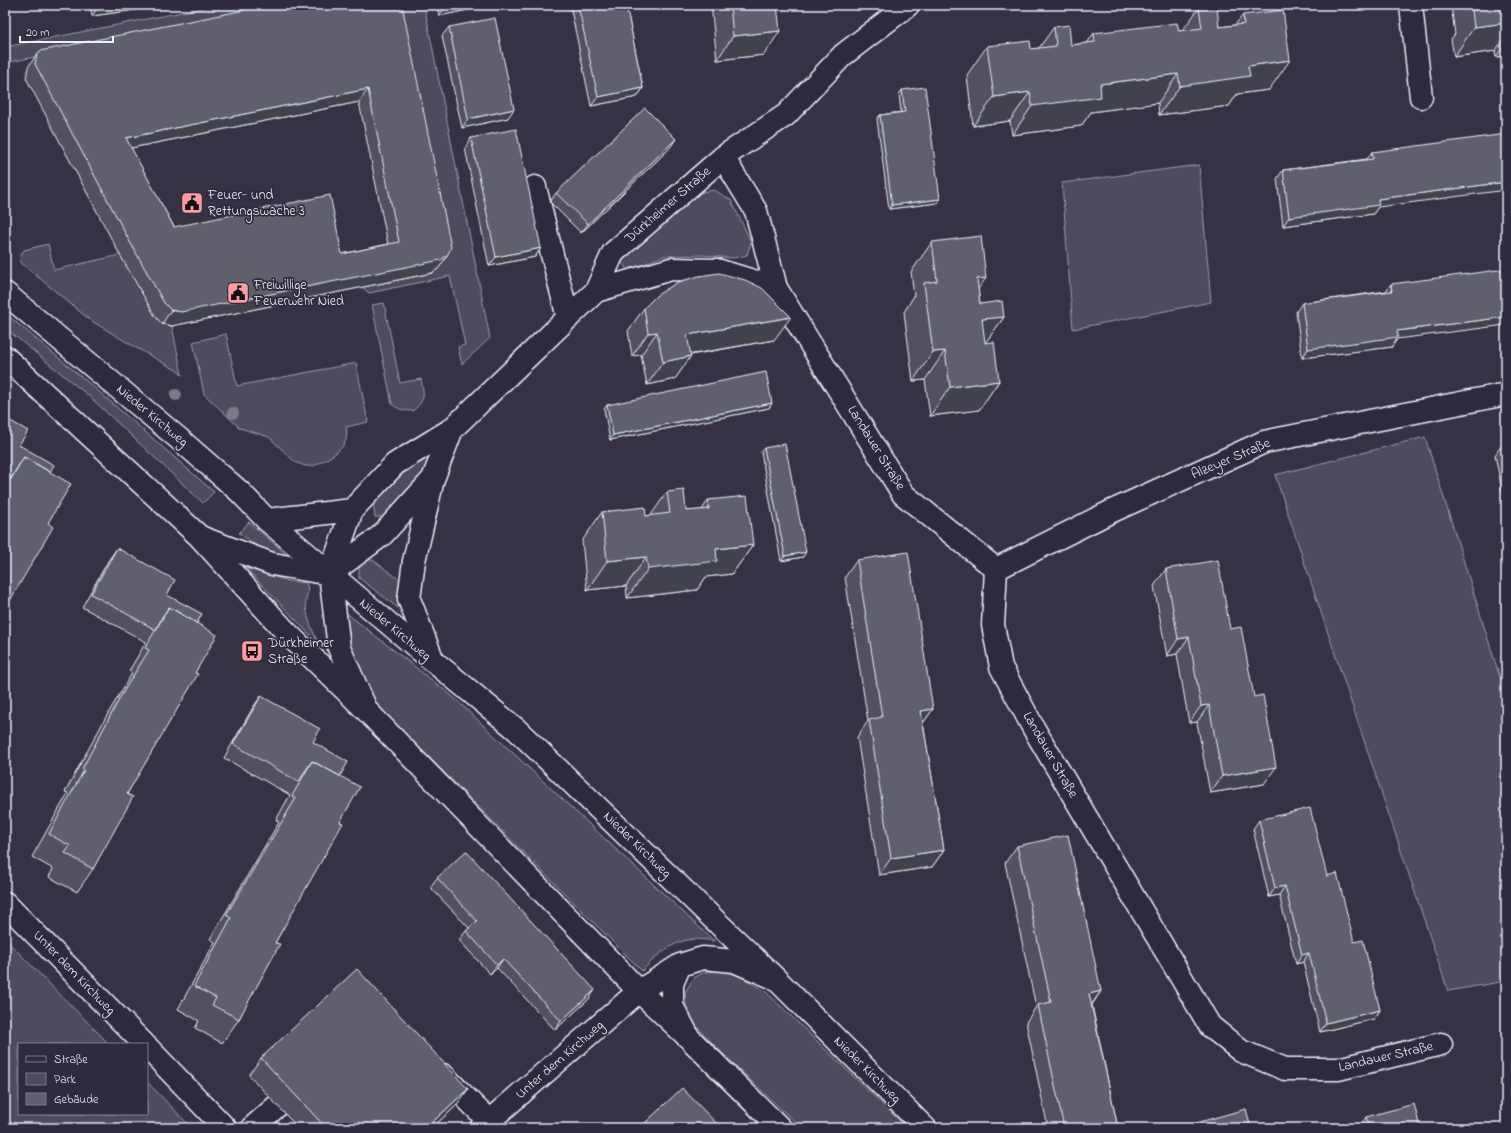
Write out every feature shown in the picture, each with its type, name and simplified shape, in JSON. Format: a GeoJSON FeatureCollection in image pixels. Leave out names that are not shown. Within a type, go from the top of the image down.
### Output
{"type":"FeatureCollection","features":[{"type":"Feature","properties":{"kind":"street","name":"Dürkheimer Straße"},"geometry":{"type":"LineString","coordinates":[[366,710],[339,648],[330,574],[352,510],[395,464],[452,429],[596,291],[613,253],[723,157],[786,115],[843,55],[908,5]]}},
{"type":"Feature","properties":{"kind":"street"},"geometry":{"type":"LineString","coordinates":[[1411,5],[1421,97]]}},
{"type":"Feature","properties":{"kind":"street","name":"Landauer Straße"},"geometry":{"type":"LineString","coordinates":[[723,157],[756,211],[776,288],[903,494],[996,569],[993,626],[1001,667],[1034,729],[1210,1026],[1241,1051],[1285,1069],[1338,1069],[1441,1044]]}},
{"type":"Feature","properties":{"kind":"street"},"geometry":{"type":"LineString","coordinates":[[535,187],[568,318]]}},
{"type":"Feature","properties":{"kind":"street"},"geometry":{"type":"LineString","coordinates":[[596,291],[671,269],[717,270],[776,288]]}},
{"type":"Feature","properties":{"kind":"street","name":"Nieder Kirchweg"},"geometry":{"type":"LineString","coordinates":[[5,293],[178,438],[240,492],[267,520],[330,574],[516,729],[775,978],[925,1128]]}},
{"type":"Feature","properties":{"kind":"street"},"geometry":{"type":"LineString","coordinates":[[5,357],[200,538],[286,632],[366,710],[638,991],[691,1040],[780,1128]]}},
{"type":"Feature","properties":{"kind":"street","name":"Alzeyer Straße"},"geometry":{"type":"LineString","coordinates":[[996,569],[1110,512],[1264,442],[1506,394]]}},
{"type":"Feature","properties":{"kind":"street","name":"Dürkheimer Straße"},"geometry":{"type":"LineString","coordinates":[[433,661],[409,599],[414,561],[433,480],[452,429]]}},
{"type":"Feature","properties":{"kind":"street","name":"Dürkheimer Straße"},"geometry":{"type":"LineString","coordinates":[[330,574],[382,535],[433,480]]}},
{"type":"Feature","properties":{"kind":"street"},"geometry":{"type":"LineString","coordinates":[[267,520],[352,510]]}},
{"type":"Feature","properties":{"kind":"street"},"geometry":{"type":"LineString","coordinates":[[200,538],[272,564],[330,574]]}},
{"type":"Feature","properties":{"kind":"street","name":"Unter dem Kirchweg"},"geometry":{"type":"LineString","coordinates":[[5,903],[143,1043]]}},
{"type":"Feature","properties":{"kind":"street","name":"Nieder Kirchweg"},"geometry":{"type":"LineString","coordinates":[[638,991],[680,965],[703,958],[734,960],[775,978]]}},
{"type":"Feature","properties":{"kind":"street"},"geometry":{"type":"LineString","coordinates":[[680,965],[672,984],[672,1006],[691,1040]]}},
{"type":"Feature","properties":{"kind":"street","name":"Unter dem Kirchweg"},"geometry":{"type":"LineString","coordinates":[[485,1125],[638,991]]}},
{"type":"Feature","properties":{"kind":"street"},"geometry":{"type":"LineString","coordinates":[[148,1048],[226,1128]]}},
{"type":"Feature","properties":{"kind":"street"},"geometry":{"type":"LineString","coordinates":[[428,1060],[485,1125]]}},
{"type":"Feature","properties":{"kind":"street"},"geometry":{"type":"LineString","coordinates":[[252,1128],[277,1106]]}},
{"type":"Feature","properties":{"kind":"green space"},"geometry":{"type":"Polygon","coordinates":[[[218,5],[290,5],[5,63],[5,47],[218,5]]]}},
{"type":"Feature","properties":{"kind":"green space"},"geometry":{"type":"Polygon","coordinates":[[[401,5],[424,5],[490,338],[462,364],[458,347],[465,345],[450,276],[369,293],[362,287],[432,273],[439,268],[441,264],[401,5]]]}},
{"type":"Feature","properties":{"kind":"green space"},"geometry":{"type":"Polygon","coordinates":[[[1199,165],[1211,302],[1073,329],[1062,183],[1199,165]]]}},
{"type":"Feature","properties":{"kind":"green space"},"geometry":{"type":"Polygon","coordinates":[[[714,190],[731,200],[751,242],[747,255],[733,258],[702,255],[663,256],[628,271],[621,261],[697,193],[714,190]]]}},
{"type":"Feature","properties":{"kind":"green space"},"geometry":{"type":"Polygon","coordinates":[[[48,244],[54,270],[120,255],[158,320],[162,324],[172,326],[182,375],[176,370],[90,320],[21,263],[20,256],[24,250],[48,244]]]}},
{"type":"Feature","properties":{"kind":"green space"},"geometry":{"type":"Polygon","coordinates":[[[384,303],[400,383],[421,379],[423,389],[422,400],[413,411],[402,410],[392,404],[372,305],[384,303]]]}},
{"type":"Feature","properties":{"kind":"green space"},"geometry":{"type":"Polygon","coordinates":[[[5,313],[97,390],[214,492],[203,503],[89,396],[5,328],[5,313]]]}},
{"type":"Feature","properties":{"kind":"green space"},"geometry":{"type":"Polygon","coordinates":[[[226,334],[237,386],[356,363],[368,422],[346,427],[347,435],[342,447],[326,460],[313,466],[305,466],[295,462],[269,437],[240,428],[204,394],[193,342],[226,334]]]}},
{"type":"Feature","properties":{"kind":"green space"},"geometry":{"type":"Polygon","coordinates":[[[1425,437],[1506,697],[1506,981],[1448,991],[1275,475],[1425,437]]]}},
{"type":"Feature","properties":{"kind":"green space"},"geometry":{"type":"Polygon","coordinates":[[[434,451],[431,465],[387,517],[375,517],[373,503],[420,457],[434,451]]]}},
{"type":"Feature","properties":{"kind":"green space"},"geometry":{"type":"Polygon","coordinates":[[[249,522],[289,557],[265,552],[239,533],[249,522]]]}},
{"type":"Feature","properties":{"kind":"green space"},"geometry":{"type":"Polygon","coordinates":[[[365,560],[373,560],[400,580],[398,608],[359,578],[359,567],[365,560]]]}},
{"type":"Feature","properties":{"kind":"green space"},"geometry":{"type":"Polygon","coordinates":[[[246,568],[288,581],[306,583],[308,588],[306,602],[310,625],[318,643],[246,568]]]}},
{"type":"Feature","properties":{"kind":"green space"},"geometry":{"type":"Polygon","coordinates":[[[340,608],[452,696],[714,941],[695,939],[679,942],[659,955],[642,971],[366,694],[345,649],[340,608]]]}},
{"type":"Feature","properties":{"kind":"green space"},"geometry":{"type":"Polygon","coordinates":[[[5,939],[108,1043],[18,1043],[18,1115],[148,1115],[148,1083],[192,1128],[5,1128],[5,939]]]}},
{"type":"Feature","properties":{"kind":"green space"},"geometry":{"type":"Polygon","coordinates":[[[721,971],[738,975],[765,991],[907,1128],[801,1128],[713,1044],[690,1019],[686,1006],[685,992],[694,978],[704,972],[721,971]]]}},
{"type":"Feature","properties":{"kind":"building"},"geometry":{"type":"Polygon","coordinates":[[[98,5],[112,5],[98,7],[98,5]]]}},
{"type":"Feature","properties":{"kind":"building"},"geometry":{"type":"Polygon","coordinates":[[[270,5],[402,5],[451,247],[448,254],[441,260],[181,312],[171,310],[164,303],[130,242],[35,64],[37,54],[40,51],[270,5]],[[368,89],[126,138],[174,227],[330,195],[342,254],[399,242],[368,89]]]}},
{"type":"Feature","properties":{"kind":"building"},"geometry":{"type":"Polygon","coordinates":[[[578,5],[626,5],[643,88],[598,97],[578,5]]]}},
{"type":"Feature","properties":{"kind":"building"},"geometry":{"type":"Polygon","coordinates":[[[730,5],[777,5],[780,31],[733,36],[730,5]]]}},
{"type":"Feature","properties":{"kind":"building"},"geometry":{"type":"Polygon","coordinates":[[[1476,5],[1506,5],[1506,23],[1474,27],[1472,10],[1476,10],[1476,5]]]}},
{"type":"Feature","properties":{"kind":"building"},"geometry":{"type":"Polygon","coordinates":[[[1217,6],[1219,27],[1244,24],[1243,15],[1283,10],[1290,60],[1248,66],[1250,76],[1180,86],[1178,74],[1100,84],[1101,97],[1032,106],[1030,92],[994,97],[987,46],[1030,41],[1031,49],[1056,46],[1054,27],[1069,25],[1071,45],[1095,42],[1094,33],[1177,23],[1179,31],[1202,28],[1199,8],[1217,6]]]}},
{"type":"Feature","properties":{"kind":"building"},"geometry":{"type":"Polygon","coordinates":[[[495,18],[514,109],[468,119],[449,27],[495,18]]]}},
{"type":"Feature","properties":{"kind":"building"},"geometry":{"type":"Polygon","coordinates":[[[925,87],[940,199],[892,205],[880,115],[905,112],[902,90],[925,87]]]}},
{"type":"Feature","properties":{"kind":"building"},"geometry":{"type":"Polygon","coordinates":[[[645,108],[676,139],[588,224],[556,193],[645,108]]]}},
{"type":"Feature","properties":{"kind":"building"},"geometry":{"type":"Polygon","coordinates":[[[516,129],[541,248],[496,257],[471,138],[516,129]]]}},
{"type":"Feature","properties":{"kind":"building"},"geometry":{"type":"Polygon","coordinates":[[[1506,134],[1506,182],[1378,199],[1379,205],[1289,217],[1283,170],[1373,159],[1372,152],[1506,134]]]}},
{"type":"Feature","properties":{"kind":"building"},"geometry":{"type":"Polygon","coordinates":[[[981,236],[986,278],[977,279],[980,304],[1002,301],[1004,317],[982,319],[985,343],[994,342],[999,381],[950,387],[945,351],[933,352],[924,283],[937,281],[932,242],[981,236]]]}},
{"type":"Feature","properties":{"kind":"building"},"geometry":{"type":"Polygon","coordinates":[[[1506,269],[1506,317],[1397,331],[1398,337],[1308,349],[1302,303],[1392,291],[1391,284],[1506,269]]]}},
{"type":"Feature","properties":{"kind":"building"},"geometry":{"type":"Polygon","coordinates":[[[719,273],[745,280],[762,288],[791,317],[687,335],[691,356],[663,362],[657,332],[648,333],[644,308],[657,295],[678,282],[699,276],[719,273]]]}},
{"type":"Feature","properties":{"kind":"building"},"geometry":{"type":"Polygon","coordinates":[[[766,372],[772,403],[613,435],[607,405],[766,372]]]}},
{"type":"Feature","properties":{"kind":"building"},"geometry":{"type":"Polygon","coordinates":[[[5,418],[28,431],[19,445],[54,465],[50,472],[24,457],[9,481],[5,479],[5,418]]]}},
{"type":"Feature","properties":{"kind":"building"},"geometry":{"type":"Polygon","coordinates":[[[785,444],[806,552],[785,556],[764,448],[785,444]]]}},
{"type":"Feature","properties":{"kind":"building"},"geometry":{"type":"Polygon","coordinates":[[[24,457],[71,484],[48,523],[53,527],[5,609],[5,489],[24,457]]]}},
{"type":"Feature","properties":{"kind":"building"},"geometry":{"type":"Polygon","coordinates":[[[684,490],[686,511],[709,509],[708,500],[747,496],[753,545],[716,549],[717,561],[648,569],[646,557],[607,561],[602,512],[645,507],[646,516],[670,513],[667,492],[684,490]]]}},
{"type":"Feature","properties":{"kind":"building"},"geometry":{"type":"Polygon","coordinates":[[[117,548],[175,580],[167,595],[202,614],[197,623],[169,607],[156,630],[91,594],[117,548]]]}},
{"type":"Feature","properties":{"kind":"building"},"geometry":{"type":"Polygon","coordinates":[[[908,552],[933,709],[921,711],[944,850],[891,858],[869,720],[882,717],[857,560],[908,552]]]}},
{"type":"Feature","properties":{"kind":"building"},"geometry":{"type":"Polygon","coordinates":[[[1218,560],[1230,629],[1241,627],[1254,697],[1263,695],[1276,767],[1222,776],[1209,705],[1201,706],[1189,637],[1178,639],[1166,569],[1218,560]]]}},
{"type":"Feature","properties":{"kind":"building"},"geometry":{"type":"Polygon","coordinates":[[[169,607],[217,635],[195,673],[198,674],[127,794],[133,797],[93,869],[65,853],[70,846],[49,834],[84,770],[82,769],[122,694],[149,650],[145,648],[169,607]]]}},
{"type":"Feature","properties":{"kind":"building"},"geometry":{"type":"Polygon","coordinates":[[[261,696],[320,729],[313,742],[348,762],[340,776],[312,761],[299,782],[233,744],[261,696]]]}},
{"type":"Feature","properties":{"kind":"building"},"geometry":{"type":"Polygon","coordinates":[[[312,761],[360,787],[340,822],[343,823],[275,943],[280,944],[239,1019],[212,1005],[216,998],[194,986],[231,918],[226,915],[296,798],[292,796],[312,761]]]}},
{"type":"Feature","properties":{"kind":"building"},"geometry":{"type":"Polygon","coordinates":[[[1310,808],[1327,876],[1337,873],[1354,942],[1363,940],[1380,1010],[1326,1023],[1309,953],[1302,955],[1285,886],[1275,888],[1259,820],[1310,808]]]}},
{"type":"Feature","properties":{"kind":"building"},"geometry":{"type":"Polygon","coordinates":[[[1068,835],[1101,991],[1089,994],[1118,1128],[1064,1128],[1038,1005],[1051,1002],[1017,846],[1068,835]]]}},
{"type":"Feature","properties":{"kind":"building"},"geometry":{"type":"Polygon","coordinates":[[[466,851],[595,990],[561,1021],[503,959],[497,965],[466,931],[477,921],[437,878],[466,851]]]}},
{"type":"Feature","properties":{"kind":"building"},"geometry":{"type":"Polygon","coordinates":[[[357,969],[468,1089],[426,1128],[326,1128],[261,1058],[357,969]]]}},
{"type":"Feature","properties":{"kind":"building"},"geometry":{"type":"Polygon","coordinates":[[[682,1088],[721,1128],[650,1128],[645,1123],[682,1088]]]}},
{"type":"Feature","properties":{"kind":"building"},"geometry":{"type":"Polygon","coordinates":[[[1414,1104],[1420,1128],[1369,1128],[1366,1117],[1414,1104]]]}},
{"type":"Feature","properties":{"kind":"building"},"geometry":{"type":"Polygon","coordinates":[[[1246,1109],[1251,1128],[1198,1128],[1196,1123],[1246,1109]]]}},
{"type":"Feature","properties":{"kind":"place","name":"Feuer- und Rettungswache 3"},"geometry":{"type":"Point","coordinates":[192,203]}},
{"type":"Feature","properties":{"kind":"place","name":"Freiwillige Feuerwehr Nied"},"geometry":{"type":"Point","coordinates":[238,293]}},
{"type":"Feature","properties":{"kind":"place","name":"Dürkheimer Straße"},"geometry":{"type":"Point","coordinates":[252,651]}}]}
